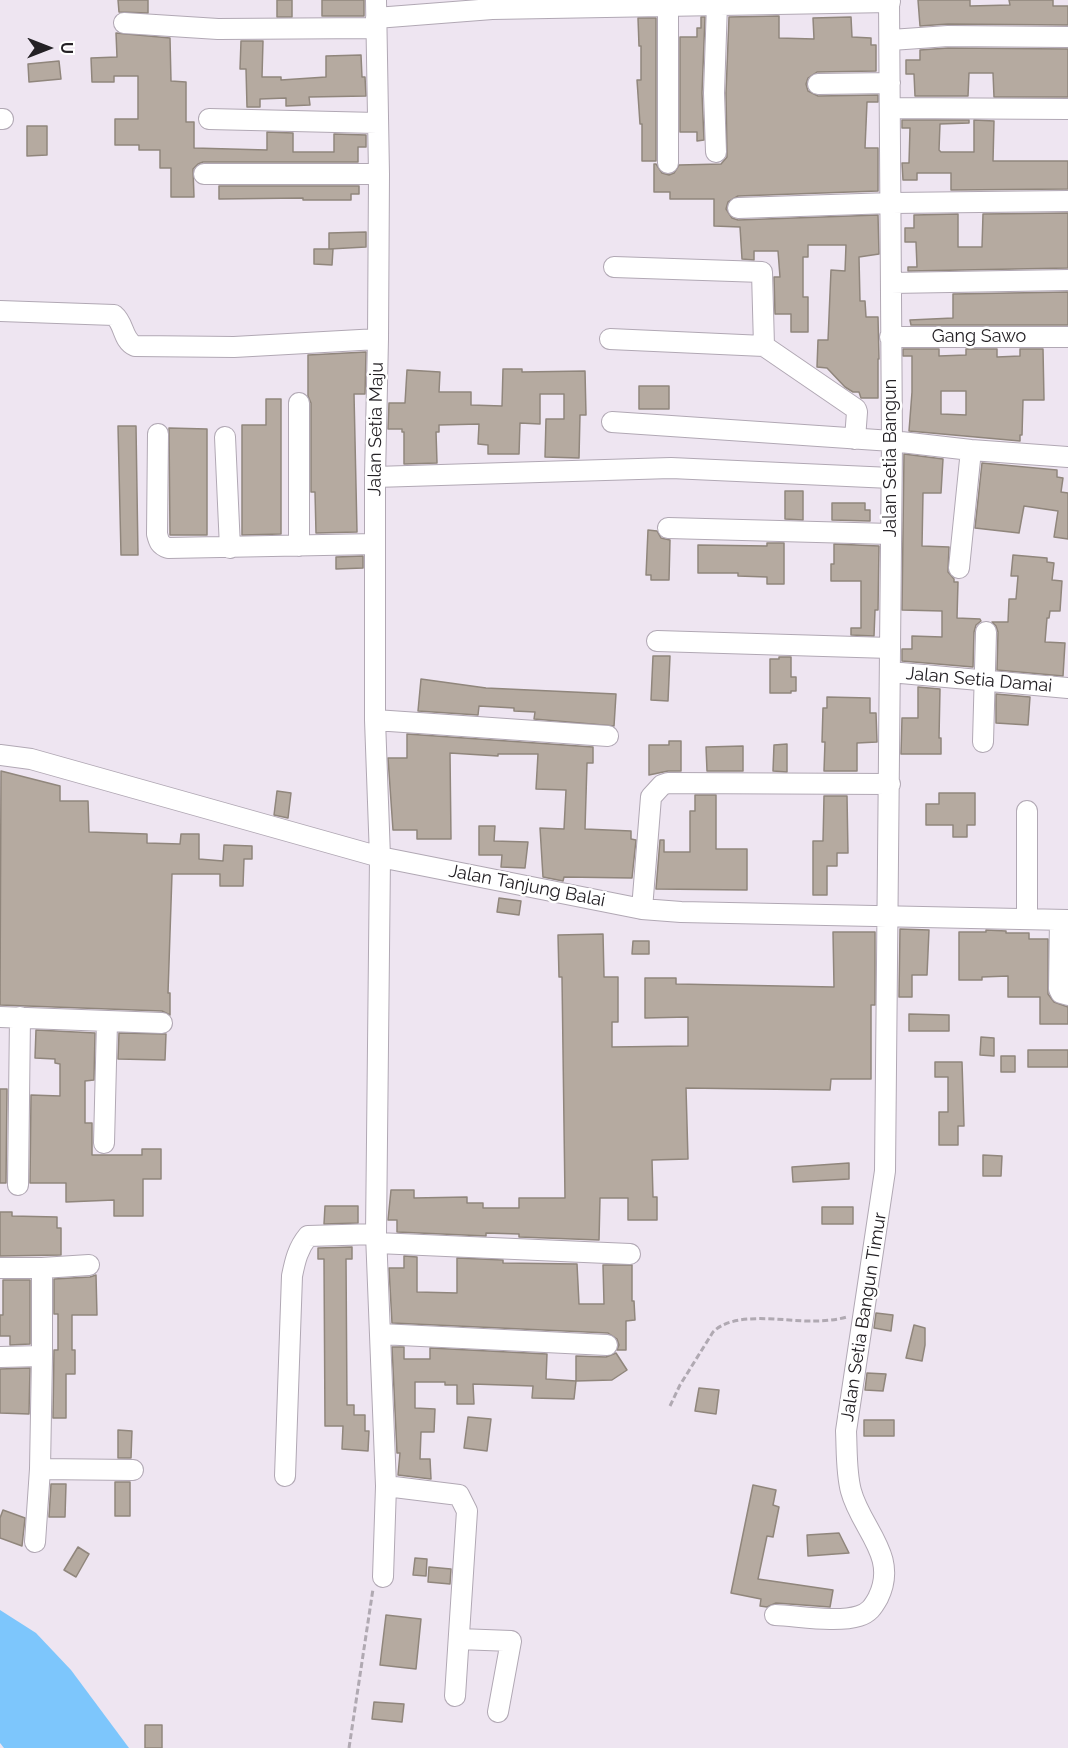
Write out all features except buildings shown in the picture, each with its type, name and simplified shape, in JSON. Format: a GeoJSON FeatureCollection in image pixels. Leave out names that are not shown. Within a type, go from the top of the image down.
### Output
{"type":"FeatureCollection","features":[{"type":"Feature","properties":{"kind":"street"},"geometry":{"type":"LineString","coordinates":[[124,23],[218,29],[376,15],[492,9],[890,1]]}},
{"type":"Feature","properties":{"kind":"street","name":"Jalan Setia Bangun"},"geometry":{"type":"LineString","coordinates":[[888,915],[892,441],[890,1]]}},
{"type":"Feature","properties":{"kind":"street"},"geometry":{"type":"LineString","coordinates":[[716,152],[714,93],[717,4]]}},
{"type":"Feature","properties":{"kind":"street"},"geometry":{"type":"LineString","coordinates":[[668,6],[668,163]]}},
{"type":"Feature","properties":{"kind":"street","name":"Jalan Setia Maju"},"geometry":{"type":"LineString","coordinates":[[376,15],[379,174],[375,720],[380,857],[377,1238],[386,1486],[383,1577]]}},
{"type":"Feature","properties":{"kind":"street"},"geometry":{"type":"LineString","coordinates":[[891,40],[948,36],[1068,37]]}},
{"type":"Feature","properties":{"kind":"street"},"geometry":{"type":"LineString","coordinates":[[818,84],[890,83]]}},
{"type":"Feature","properties":{"kind":"street"},"geometry":{"type":"LineString","coordinates":[[891,108],[1068,109]]}},
{"type":"Feature","properties":{"kind":"street"},"geometry":{"type":"LineString","coordinates":[[209,118],[377,123]]}},
{"type":"Feature","properties":{"kind":"street"},"geometry":{"type":"LineString","coordinates":[[204,174],[379,174]]}},
{"type":"Feature","properties":{"kind":"street"},"geometry":{"type":"LineString","coordinates":[[738,208],[1068,201]]}},
{"type":"Feature","properties":{"kind":"street"},"geometry":{"type":"LineString","coordinates":[[614,267],[762,272],[764,346]]}},
{"type":"Feature","properties":{"kind":"street"},"geometry":{"type":"LineString","coordinates":[[891,283],[1068,280]]}},
{"type":"Feature","properties":{"kind":"street"},"geometry":{"type":"LineString","coordinates":[[0,312],[114,315],[120,321],[128,341],[135,346],[234,347],[378,339]]}},
{"type":"Feature","properties":{"kind":"street","name":"Gang Sawo"},"geometry":{"type":"LineString","coordinates":[[890,337],[1068,337]]}},
{"type":"Feature","properties":{"kind":"street"},"geometry":{"type":"LineString","coordinates":[[610,339],[764,346],[856,409],[855,439]]}},
{"type":"Feature","properties":{"kind":"street"},"geometry":{"type":"LineString","coordinates":[[298,403],[299,546]]}},
{"type":"Feature","properties":{"kind":"street"},"geometry":{"type":"LineString","coordinates":[[612,422],[892,441],[971,450],[1068,457]]}},
{"type":"Feature","properties":{"kind":"street"},"geometry":{"type":"LineString","coordinates":[[158,434],[157,534],[159,543],[168,548],[375,544]]}},
{"type":"Feature","properties":{"kind":"street"},"geometry":{"type":"LineString","coordinates":[[225,437],[230,548]]}},
{"type":"Feature","properties":{"kind":"street"},"geometry":{"type":"LineString","coordinates":[[959,568],[971,450]]}},
{"type":"Feature","properties":{"kind":"street"},"geometry":{"type":"LineString","coordinates":[[375,477],[672,468],[891,478]]}},
{"type":"Feature","properties":{"kind":"street"},"geometry":{"type":"LineString","coordinates":[[668,528],[891,534]]}},
{"type":"Feature","properties":{"kind":"street"},"geometry":{"type":"LineString","coordinates":[[983,742],[986,632]]}},
{"type":"Feature","properties":{"kind":"street"},"geometry":{"type":"LineString","coordinates":[[657,641],[890,648]]}},
{"type":"Feature","properties":{"kind":"street","name":"Jalan Setia Damai"},"geometry":{"type":"LineString","coordinates":[[890,672],[1068,688]]}},
{"type":"Feature","properties":{"kind":"street"},"geometry":{"type":"LineString","coordinates":[[375,720],[608,736]]}},
{"type":"Feature","properties":{"kind":"street","name":"Jalan Tanjung Balai"},"geometry":{"type":"LineString","coordinates":[[0,755],[31,759],[380,857],[642,909],[681,912],[1064,920]]}},
{"type":"Feature","properties":{"kind":"street"},"geometry":{"type":"LineString","coordinates":[[642,909],[651,798],[662,785],[668,783],[890,784]]}},
{"type":"Feature","properties":{"kind":"street"},"geometry":{"type":"LineString","coordinates":[[1027,811],[1027,918]]}},
{"type":"Feature","properties":{"kind":"street","name":"Jalan Setia Bangun Timur"},"geometry":{"type":"LineString","coordinates":[[775,1615],[837,1619],[858,1616],[871,1611],[885,1580],[885,1568],[874,1536],[859,1514],[851,1491],[846,1431],[885,1172],[888,915]]}},
{"type":"Feature","properties":{"kind":"street"},"geometry":{"type":"LineString","coordinates":[[1064,920],[1059,989],[1061,993],[1068,995]]}},
{"type":"Feature","properties":{"kind":"street"},"geometry":{"type":"LineString","coordinates":[[0,1017],[162,1023]]}},
{"type":"Feature","properties":{"kind":"street"},"geometry":{"type":"LineString","coordinates":[[18,1185],[20,1017]]}},
{"type":"Feature","properties":{"kind":"street"},"geometry":{"type":"LineString","coordinates":[[104,1143],[106,1022]]}},
{"type":"Feature","properties":{"kind":"street"},"geometry":{"type":"LineString","coordinates":[[285,1476],[292,1276],[295,1259],[302,1244],[309,1236],[377,1238],[630,1254]]}},
{"type":"Feature","properties":{"kind":"street"},"geometry":{"type":"LineString","coordinates":[[0,1268],[89,1265]]}},
{"type":"Feature","properties":{"kind":"street"},"geometry":{"type":"LineString","coordinates":[[35,1542],[40,1469],[42,1268]]}},
{"type":"Feature","properties":{"kind":"street"},"geometry":{"type":"LineString","coordinates":[[380,1334],[607,1345]]}},
{"type":"Feature","properties":{"kind":"street"},"geometry":{"type":"LineString","coordinates":[[0,1357],[42,1356]]}},
{"type":"Feature","properties":{"kind":"street"},"geometry":{"type":"LineString","coordinates":[[40,1469],[133,1470]]}},
{"type":"Feature","properties":{"kind":"street"},"geometry":{"type":"LineString","coordinates":[[386,1486],[459,1495],[467,1511],[455,1696]]}},
{"type":"Feature","properties":{"kind":"street"},"geometry":{"type":"LineString","coordinates":[[459,1639],[511,1641],[498,1712]]}},
{"type":"Feature","properties":{"kind":"path"},"geometry":{"type":"LineString","coordinates":[[670,1406],[713,1332],[720,1325],[757,1318],[814,1322],[864,1314]]}},
{"type":"Feature","properties":{"kind":"path"},"geometry":{"type":"LineString","coordinates":[[349,1748],[374,1583],[383,1577]]}},
{"type":"Feature","properties":{"kind":"water"},"geometry":{"type":"Polygon","coordinates":[[[0,1610],[36,1633],[71,1670],[129,1748],[4,1748],[0,1743],[0,1610]]]}}]}
